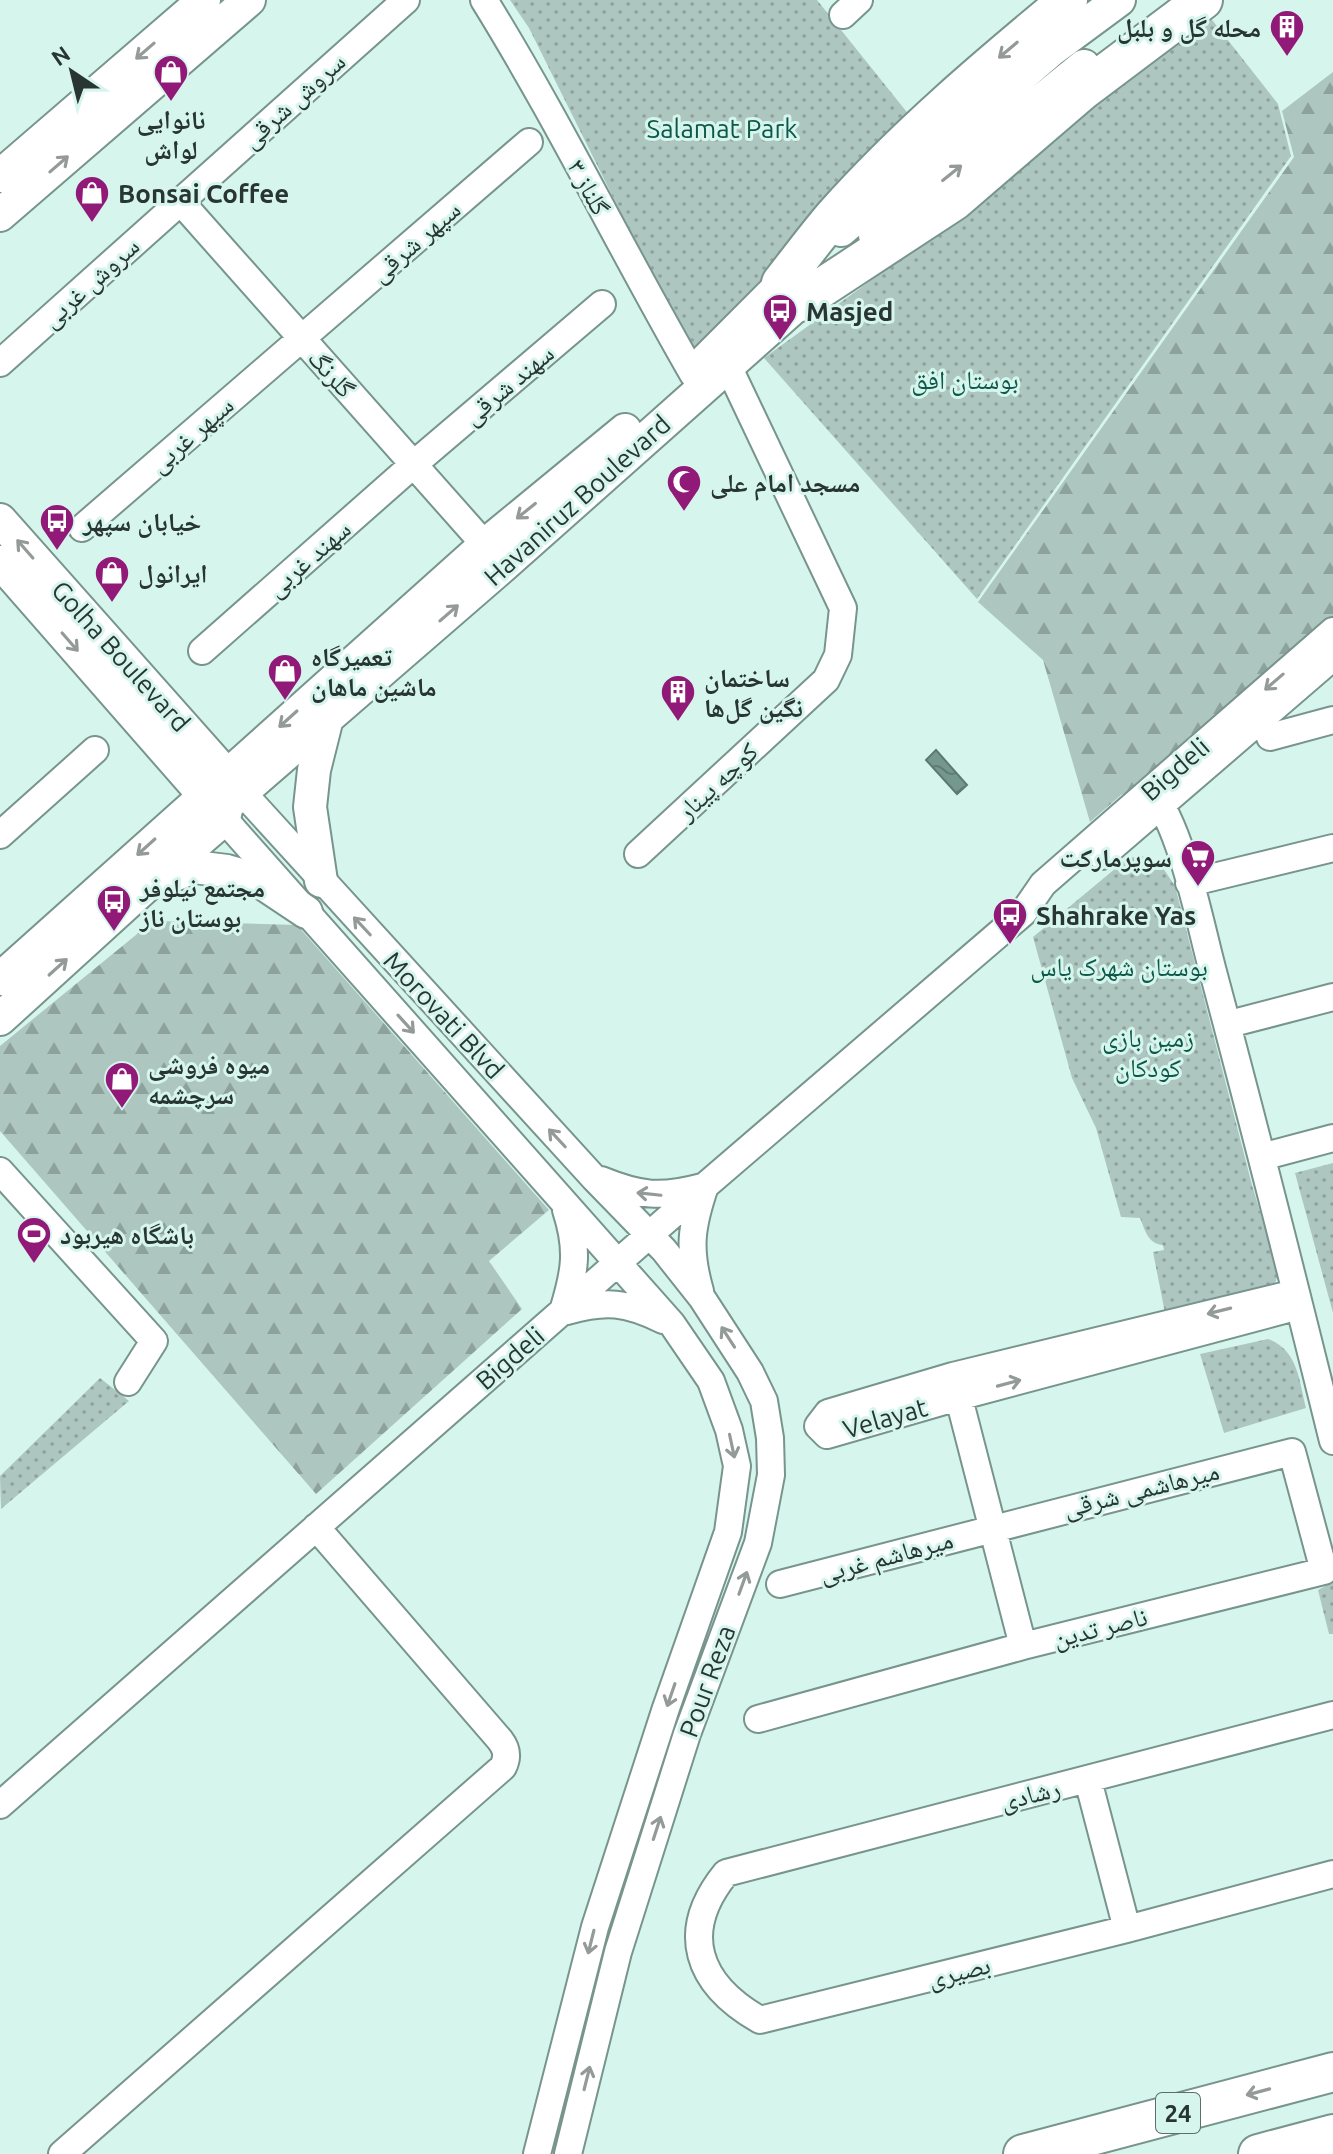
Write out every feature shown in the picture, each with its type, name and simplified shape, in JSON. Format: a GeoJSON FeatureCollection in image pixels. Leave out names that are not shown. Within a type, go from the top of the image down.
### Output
{"type":"FeatureCollection","features":[{"type":"Feature","properties":{"kind":"highway"},"geometry":{"type":"LineString","coordinates":[[791,292],[835,215],[991,64],[1068,0]]}},
{"type":"Feature","properties":{"kind":"highway"},"geometry":{"type":"LineString","coordinates":[[791,292],[954,201],[1082,91],[1203,0]]}},
{"type":"Feature","properties":{"kind":"highway","name":"24"},"geometry":{"type":"LineString","coordinates":[[1023,2154],[1328,2072]]}},
{"type":"Feature","properties":{"kind":"highway"},"geometry":{"type":"LineString","coordinates":[[1258,2154],[1326,2137]]}},
{"type":"Feature","properties":{"kind":"main road"},"geometry":{"type":"LineString","coordinates":[[0,176],[204,0]]}},
{"type":"Feature","properties":{"kind":"main road"},"geometry":{"type":"LineString","coordinates":[[0,215],[249,0]]}},
{"type":"Feature","properties":{"kind":"main road","name":"Havaniruz Boulevard"},"geometry":{"type":"LineString","coordinates":[[0,1019],[145,887],[224,795],[485,545],[791,292],[1050,51],[1119,0]]}},
{"type":"Feature","properties":{"kind":"main road","name":"Havaniruz Boulevard"},"geometry":{"type":"LineString","coordinates":[[862,228],[1174,0]]}},
{"type":"Feature","properties":{"kind":"main road","name":"Havaniruz Boulevard"},"geometry":{"type":"LineString","coordinates":[[0,979],[224,795],[327,718],[504,565],[728,366],[791,292]]}},
{"type":"Feature","properties":{"kind":"main road","name":"Golha Boulevard"},"geometry":{"type":"LineString","coordinates":[[0,520],[224,795]]}},
{"type":"Feature","properties":{"kind":"main road","name":"Golha Boulevard"},"geometry":{"type":"LineString","coordinates":[[0,562],[224,795]]}},
{"type":"Feature","properties":{"kind":"main road"},"geometry":{"type":"LineString","coordinates":[[321,881],[310,807],[314,770],[327,718]]}},
{"type":"Feature","properties":{"kind":"main road"},"geometry":{"type":"LineString","coordinates":[[145,887],[194,867],[227,871],[258,880],[306,912]]}},
{"type":"Feature","properties":{"kind":"street","name":"سروش شرقی"},"geometry":{"type":"LineString","coordinates":[[180,201],[406,0]]}},
{"type":"Feature","properties":{"kind":"street","name":"گلناز ۳"},"geometry":{"type":"LineString","coordinates":[[484,0],[693,374]]}},
{"type":"Feature","properties":{"kind":"street","name":"سپهر شرقی"},"geometry":{"type":"LineString","coordinates":[[301,339],[529,142]]}},
{"type":"Feature","properties":{"kind":"street","name":"گلرنگ"},"geometry":{"type":"LineString","coordinates":[[180,201],[485,545]]}},
{"type":"Feature","properties":{"kind":"street","name":"سروش غربی"},"geometry":{"type":"LineString","coordinates":[[0,363],[180,201]]}},
{"type":"Feature","properties":{"kind":"street","name":"سهند شرقی"},"geometry":{"type":"LineString","coordinates":[[414,464],[602,304]]}},
{"type":"Feature","properties":{"kind":"street","name":"سپهر غربی"},"geometry":{"type":"LineString","coordinates":[[82,528],[301,339]]}},
{"type":"Feature","properties":{"kind":"street","name":"کوچه پینار"},"geometry":{"type":"LineString","coordinates":[[638,854],[826,680],[838,655],[843,608],[728,366]]}},
{"type":"Feature","properties":{"kind":"street","name":"سهند غربی"},"geometry":{"type":"LineString","coordinates":[[202,651],[414,464]]}},
{"type":"Feature","properties":{"kind":"street","name":"Bigdeli"},"geometry":{"type":"LineString","coordinates":[[0,1805],[705,1186],[1023,913],[1053,898],[1116,845],[1163,792],[1333,631]]}},
{"type":"Feature","properties":{"kind":"street","name":"Bigdeli"},"geometry":{"type":"LineString","coordinates":[[1023,913],[1043,884],[1333,657]]}},
{"type":"Feature","properties":{"kind":"street"},"geometry":{"type":"LineString","coordinates":[[1270,737],[1333,720]]}},
{"type":"Feature","properties":{"kind":"street"},"geometry":{"type":"LineString","coordinates":[[0,835],[95,750]]}},
{"type":"Feature","properties":{"kind":"street"},"geometry":{"type":"LineString","coordinates":[[1163,792],[1237,1022],[1333,1375]]}},
{"type":"Feature","properties":{"kind":"street","name":"Morovati Blvd"},"geometry":{"type":"LineString","coordinates":[[224,795],[321,881],[650,1235]]}},
{"type":"Feature","properties":{"kind":"street","name":"Morovati Blvd"},"geometry":{"type":"LineString","coordinates":[[224,795],[306,912],[618,1264]]}},
{"type":"Feature","properties":{"kind":"street"},"geometry":{"type":"LineString","coordinates":[[1116,845],[1126,840],[1157,843],[1192,880],[1333,1441]]}},
{"type":"Feature","properties":{"kind":"street"},"geometry":{"type":"LineString","coordinates":[[1192,880],[1333,848]]}},
{"type":"Feature","properties":{"kind":"street"},"geometry":{"type":"LineString","coordinates":[[1237,1022],[1333,997]]}},
{"type":"Feature","properties":{"kind":"street"},"geometry":{"type":"LineString","coordinates":[[1273,1154],[1333,1138]]}},
{"type":"Feature","properties":{"kind":"street"},"geometry":{"type":"LineString","coordinates":[[0,1171],[154,1341],[128,1382]]}},
{"type":"Feature","properties":{"kind":"street"},"geometry":{"type":"LineString","coordinates":[[594,1178],[647,1195],[673,1195],[705,1186]]}},
{"type":"Feature","properties":{"kind":"street"},"geometry":{"type":"LineString","coordinates":[[702,1298],[693,1266],[691,1242],[695,1216],[705,1186]]}},
{"type":"Feature","properties":{"kind":"street"},"geometry":{"type":"LineString","coordinates":[[563,1202],[573,1229],[576,1255],[573,1281],[563,1311]]}},
{"type":"Feature","properties":{"kind":"street","name":"Pour Reza"},"geometry":{"type":"LineString","coordinates":[[568,2154],[618,1952],[687,1734],[758,1543],[771,1475],[770,1438],[764,1401],[750,1372],[702,1298],[650,1235]]}},
{"type":"Feature","properties":{"kind":"street","name":"Pour Reza"},"geometry":{"type":"LineString","coordinates":[[537,2154],[595,1927],[666,1708],[728,1532],[737,1466],[729,1430],[711,1381],[672,1324],[618,1264]]}},
{"type":"Feature","properties":{"kind":"street","name":"Velayat"},"geometry":{"type":"LineString","coordinates":[[991,1527],[955,1386],[1297,1299]]}},
{"type":"Feature","properties":{"kind":"street"},"geometry":{"type":"LineString","coordinates":[[563,1311],[592,1304],[622,1303],[672,1324]]}},
{"type":"Feature","properties":{"kind":"street","name":"میرهاشمی شرقی"},"geometry":{"type":"LineString","coordinates":[[991,1527],[1292,1452]]}},
{"type":"Feature","properties":{"kind":"street","name":"ناصر تدین"},"geometry":{"type":"LineString","coordinates":[[758,1719],[1023,1646],[1324,1571],[1292,1452]]}},
{"type":"Feature","properties":{"kind":"street"},"geometry":{"type":"LineString","coordinates":[[62,2154],[503,1767],[506,1760],[506,1747],[316,1527]]}},
{"type":"Feature","properties":{"kind":"street"},"geometry":{"type":"LineString","coordinates":[[991,1527],[1023,1646]]}},
{"type":"Feature","properties":{"kind":"street","name":"میرهاشم غربی"},"geometry":{"type":"LineString","coordinates":[[780,1584],[991,1527]]}},
{"type":"Feature","properties":{"kind":"street","name":"رشادی"},"geometry":{"type":"LineString","coordinates":[[726,1873],[1333,1715]]}},
{"type":"Feature","properties":{"kind":"street"},"geometry":{"type":"LineString","coordinates":[[1088,1780],[1127,1929]]}},
{"type":"Feature","properties":{"kind":"street","name":"بصیری"},"geometry":{"type":"LineString","coordinates":[[726,1873],[714,1887],[702,1916],[699,1944],[702,1963],[727,1998],[760,2020],[1127,1929],[1333,1874]]}},
{"type":"Feature","properties":{"kind":"green space","name":"Salamat Park"},"geometry":{"type":"Polygon","coordinates":[[[510,0],[817,0],[910,116],[705,352],[687,346],[529,28],[510,0]]]}},
{"type":"Feature","properties":{"kind":"green space","name":"بوستان افق"},"geometry":{"type":"Polygon","coordinates":[[[1209,16],[1278,104],[1291,156],[977,599],[764,358],[943,228],[1209,16]]]}},
{"type":"Feature","properties":{"kind":"green space"},"geometry":{"type":"Polygon","coordinates":[[[1333,72],[1333,624],[1146,785],[1121,795],[1090,822],[1043,660],[978,602],[1294,157],[1282,111],[1333,72]]]}},
{"type":"Feature","properties":{"kind":"green space","name":"بوستان شهرک یاس"},"geometry":{"type":"Polygon","coordinates":[[[1142,856],[1159,862],[1175,886],[1252,1185],[1278,1272],[1271,1288],[1167,1323],[1153,1252],[1164,1250],[1163,1245],[1150,1239],[1140,1218],[1121,1217],[1096,1128],[1072,1078],[1033,937],[1128,858],[1142,856]]]}},
{"type":"Feature","properties":{"kind":"green space"},"geometry":{"type":"Polygon","coordinates":[[[153,921],[297,925],[549,1210],[489,1261],[522,1309],[316,1494],[0,1131],[0,1046],[153,921]]]}},
{"type":"Feature","properties":{"kind":"green space"},"geometry":{"type":"Polygon","coordinates":[[[1333,1163],[1333,1313],[1295,1173],[1333,1163]]]}},
{"type":"Feature","properties":{"kind":"green space"},"geometry":{"type":"Polygon","coordinates":[[[1268,1339],[1286,1350],[1296,1367],[1306,1408],[1224,1433],[1200,1354],[1268,1339]]]}},
{"type":"Feature","properties":{"kind":"green space"},"geometry":{"type":"Polygon","coordinates":[[[100,1378],[129,1401],[1,1509],[0,1476],[100,1378]]]}},
{"type":"Feature","properties":{"kind":"green space"},"geometry":{"type":"Polygon","coordinates":[[[1333,1582],[1333,1634],[1329,1634],[1318,1590],[1333,1582]]]}},
{"type":"Feature","properties":{"kind":"water"},"geometry":{"type":"Polygon","coordinates":[[[936,750],[967,785],[957,794],[926,760],[936,750]]]}},
{"type":"Feature","properties":{"kind":"place","name":"محله گل و بلبل"},"geometry":{"type":"Point","coordinates":[1287,58]}},
{"type":"Feature","properties":{"kind":"place","name":"نانوایی لواش"},"geometry":{"type":"Point","coordinates":[171,103]}},
{"type":"Feature","properties":{"kind":"place","name":"Bonsai Coffee"},"geometry":{"type":"Point","coordinates":[92,224]}},
{"type":"Feature","properties":{"kind":"place","name":"Masjed"},"geometry":{"type":"Point","coordinates":[780,342]}},
{"type":"Feature","properties":{"kind":"place","name":"مسجد امام علی"},"geometry":{"type":"Point","coordinates":[684,513]}},
{"type":"Feature","properties":{"kind":"place","name":"خیابان سپهر"},"geometry":{"type":"Point","coordinates":[57,552]}},
{"type":"Feature","properties":{"kind":"place","name":"ایرانول"},"geometry":{"type":"Point","coordinates":[112,604]}},
{"type":"Feature","properties":{"kind":"place","name":"تعمیرگاه ماشین ماهان"},"geometry":{"type":"Point","coordinates":[285,702]}},
{"type":"Feature","properties":{"kind":"place","name":"ساختمان نگین گل‌ها"},"geometry":{"type":"Point","coordinates":[678,723]}},
{"type":"Feature","properties":{"kind":"place","name":"سوپرمارکت"},"geometry":{"type":"Point","coordinates":[1198,888]}},
{"type":"Feature","properties":{"kind":"place","name":"مجتمع نیلوفر بوستان ناز"},"geometry":{"type":"Point","coordinates":[114,933]}},
{"type":"Feature","properties":{"kind":"place","name":"Shahrake Yas"},"geometry":{"type":"Point","coordinates":[1010,946]}},
{"type":"Feature","properties":{"kind":"place","name":"میوه فروشی سرچشمه"},"geometry":{"type":"Point","coordinates":[122,1110]}},
{"type":"Feature","properties":{"kind":"place","name":"باشگاه هیربود"},"geometry":{"type":"Point","coordinates":[34,1265]}},
{"type":"Feature","properties":{"kind":"park label","name":"زمین بازی کودکان"},"geometry":{"type":"Point","coordinates":[1148,1052]}}]}
